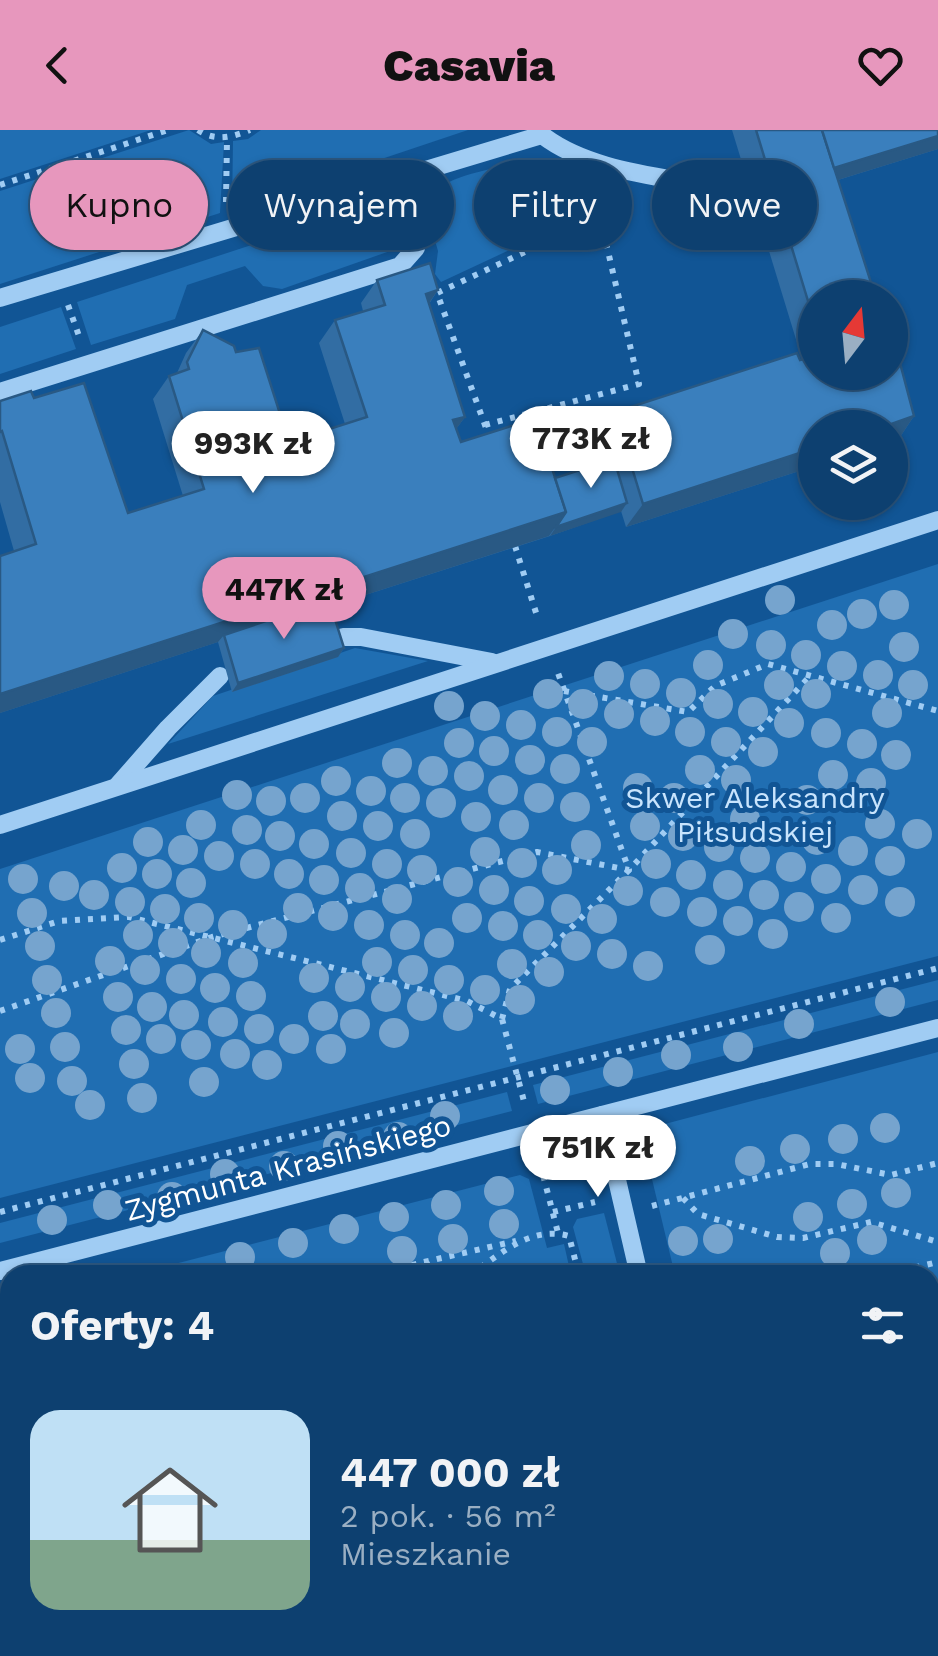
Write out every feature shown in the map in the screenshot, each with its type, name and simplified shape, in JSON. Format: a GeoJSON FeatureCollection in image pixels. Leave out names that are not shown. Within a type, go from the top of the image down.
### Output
{"type":"FeatureCollection","features":[{"type":"Feature","properties":{"kind":"street"},"geometry":{"type":"LineString","coordinates":[[454,161],[541,132],[554,144],[586,159],[652,174]]}},
{"type":"Feature","properties":{"kind":"street"},"geometry":{"type":"LineString","coordinates":[[0,298],[226,230]]}},
{"type":"Feature","properties":{"kind":"street"},"geometry":{"type":"LineString","coordinates":[[0,392],[400,266],[414,250]]}},
{"type":"Feature","properties":{"kind":"street"},"geometry":{"type":"LineString","coordinates":[[0,825],[938,520]]}},
{"type":"Feature","properties":{"kind":"street"},"geometry":{"type":"LineString","coordinates":[[343,637],[498,662]]}},
{"type":"Feature","properties":{"kind":"street"},"geometry":{"type":"LineString","coordinates":[[118,786],[220,676]]}},
{"type":"Feature","properties":{"kind":"street","name":"Zygmunta Krasińskiego"},"geometry":{"type":"LineString","coordinates":[[19,1265],[938,1028]]}},
{"type":"Feature","properties":{"kind":"street"},"geometry":{"type":"LineString","coordinates":[[602,1115],[637,1265]]}},
{"type":"Feature","properties":{"kind":"path"},"geometry":{"type":"LineString","coordinates":[[0,186],[168,130]]}},
{"type":"Feature","properties":{"kind":"path"},"geometry":{"type":"LineString","coordinates":[[198,130],[227,138],[250,130]]}},
{"type":"Feature","properties":{"kind":"path"},"geometry":{"type":"LineString","coordinates":[[226,230],[227,138]]}},
{"type":"Feature","properties":{"kind":"path"},"geometry":{"type":"LineString","coordinates":[[494,450],[437,294],[530,250]]}},
{"type":"Feature","properties":{"kind":"path"},"geometry":{"type":"LineString","coordinates":[[485,426],[639,384],[608,250]]}},
{"type":"Feature","properties":{"kind":"path"},"geometry":{"type":"LineString","coordinates":[[516,546],[541,631]]}},
{"type":"Feature","properties":{"kind":"path"},"geometry":{"type":"LineString","coordinates":[[628,870],[564,690],[688,712],[714,686],[768,664],[938,712]]}},
{"type":"Feature","properties":{"kind":"path"},"geometry":{"type":"LineString","coordinates":[[526,1110],[502,1020],[510,989],[810,676]]}},
{"type":"Feature","properties":{"kind":"path"},"geometry":{"type":"LineString","coordinates":[[0,1011],[212,937],[538,852],[628,870]]}},
{"type":"Feature","properties":{"kind":"path"},"geometry":{"type":"LineString","coordinates":[[0,940],[58,921],[129,917],[467,1001],[502,1020]]}},
{"type":"Feature","properties":{"kind":"path"},"geometry":{"type":"LineString","coordinates":[[0,1212],[938,968]]}},
{"type":"Feature","properties":{"kind":"path"},"geometry":{"type":"LineString","coordinates":[[540,1163],[558,1233]]}},
{"type":"Feature","properties":{"kind":"path"},"geometry":{"type":"LineString","coordinates":[[651,1206],[810,1164],[836,1164],[891,1175],[938,1163]]}},
{"type":"Feature","properties":{"kind":"path"},"geometry":{"type":"LineString","coordinates":[[683,1198],[698,1214],[777,1237],[803,1238],[871,1222],[938,1242]]}},
{"type":"Feature","properties":{"kind":"path"},"geometry":{"type":"LineString","coordinates":[[552,1212],[601,1200]]}},
{"type":"Feature","properties":{"kind":"path"},"geometry":{"type":"LineString","coordinates":[[412,1265],[558,1233],[569,1236],[576,1265]]}},
{"type":"Feature","properties":{"kind":"path"},"geometry":{"type":"LineString","coordinates":[[484,1265],[518,1240]]}},
{"type":"Feature","properties":{"kind":"path"},"geometry":{"type":"LineString","coordinates":[[424,1262],[429,1265]]}},
{"type":"Feature","properties":{"kind":"green space"},"geometry":{"type":"Polygon","coordinates":[[[0,130],[151,130],[59,160],[30,160],[30,169],[0,179],[0,130]]]}},
{"type":"Feature","properties":{"kind":"green space"},"geometry":{"type":"Polygon","coordinates":[[[189,130],[211,144],[224,142],[220,213],[208,217],[208,160],[96,160],[189,130]]]}},
{"type":"Feature","properties":{"kind":"green space"},"geometry":{"type":"Polygon","coordinates":[[[261,130],[468,130],[378,160],[233,160],[233,141],[248,139],[261,130]]]}},
{"type":"Feature","properties":{"kind":"green space"},"geometry":{"type":"Polygon","coordinates":[[[474,173],[474,250],[510,250],[441,282],[435,274],[438,250],[454,250],[454,180],[474,173]]]}},
{"type":"Feature","properties":{"kind":"green space"},"geometry":{"type":"Polygon","coordinates":[[[30,181],[30,250],[105,250],[0,284],[0,191],[30,181]]]}},
{"type":"Feature","properties":{"kind":"green space"},"geometry":{"type":"Polygon","coordinates":[[[236,250],[390,250],[282,289],[263,286],[245,266],[187,285],[175,319],[91,345],[77,302],[236,250]]]}},
{"type":"Feature","properties":{"kind":"green space"},"geometry":{"type":"Polygon","coordinates":[[[61,307],[76,349],[0,374],[0,327],[61,307]]]}},
{"type":"Feature","properties":{"kind":"green space","name":"Skwer Aleksandry Piłsudskiej"},"geometry":{"type":"Polygon","coordinates":[[[938,564],[938,956],[0,1198],[0,869],[938,564]]]}},
{"type":"Feature","properties":{"kind":"green space"},"geometry":{"type":"Polygon","coordinates":[[[355,648],[428,661],[168,744],[213,696],[355,648]]]}},
{"type":"Feature","properties":{"kind":"green space"},"geometry":{"type":"Polygon","coordinates":[[[938,980],[938,1000],[538,1104],[533,1085],[938,980]]]}},
{"type":"Feature","properties":{"kind":"green space"},"geometry":{"type":"Polygon","coordinates":[[[938,1052],[938,1265],[673,1265],[651,1175],[637,1177],[637,1161],[645,1141],[661,1125],[938,1052]]]}},
{"type":"Feature","properties":{"kind":"green space"},"geometry":{"type":"Polygon","coordinates":[[[507,1092],[512,1111],[0,1243],[0,1223],[507,1092]]]}},
{"type":"Feature","properties":{"kind":"green space"},"geometry":{"type":"Polygon","coordinates":[[[520,1175],[529,1179],[547,1248],[564,1244],[569,1265],[171,1265],[520,1175]]]}},
{"type":"Feature","properties":{"kind":"green space"},"geometry":{"type":"Polygon","coordinates":[[[604,1213],[617,1265],[583,1265],[573,1227],[577,1219],[604,1213]]]}},
{"type":"Feature","properties":{"kind":"building"},"geometry":{"type":"Polygon","coordinates":[[[756,130],[822,130],[870,280],[802,280],[792,250],[817,250],[817,160],[765,160],[756,130]]]}},
{"type":"Feature","properties":{"kind":"building"},"geometry":{"type":"Polygon","coordinates":[[[822,130],[938,130],[938,136],[834,168],[822,130]]]}},
{"type":"Feature","properties":{"kind":"building"},"geometry":{"type":"Polygon","coordinates":[[[430,263],[438,290],[426,294],[465,417],[453,420],[461,442],[536,418],[566,512],[0,694],[0,556],[36,544],[0,432],[0,401],[31,391],[34,398],[84,383],[128,513],[204,489],[169,376],[189,369],[187,362],[203,330],[234,346],[236,352],[259,348],[289,442],[367,417],[335,320],[385,305],[377,280],[430,263]]]}},
{"type":"Feature","properties":{"kind":"building"},"geometry":{"type":"Polygon","coordinates":[[[797,353],[798,390],[907,390],[914,416],[908,418],[908,410],[798,410],[798,454],[643,504],[615,412],[797,353]]]}},
{"type":"Feature","properties":{"kind":"building"},"geometry":{"type":"Polygon","coordinates":[[[614,459],[627,503],[556,527],[566,512],[555,478],[614,459]]]}},
{"type":"Feature","properties":{"kind":"building"},"geometry":{"type":"Polygon","coordinates":[[[329,600],[344,648],[238,683],[224,635],[329,600]]]}}]}
